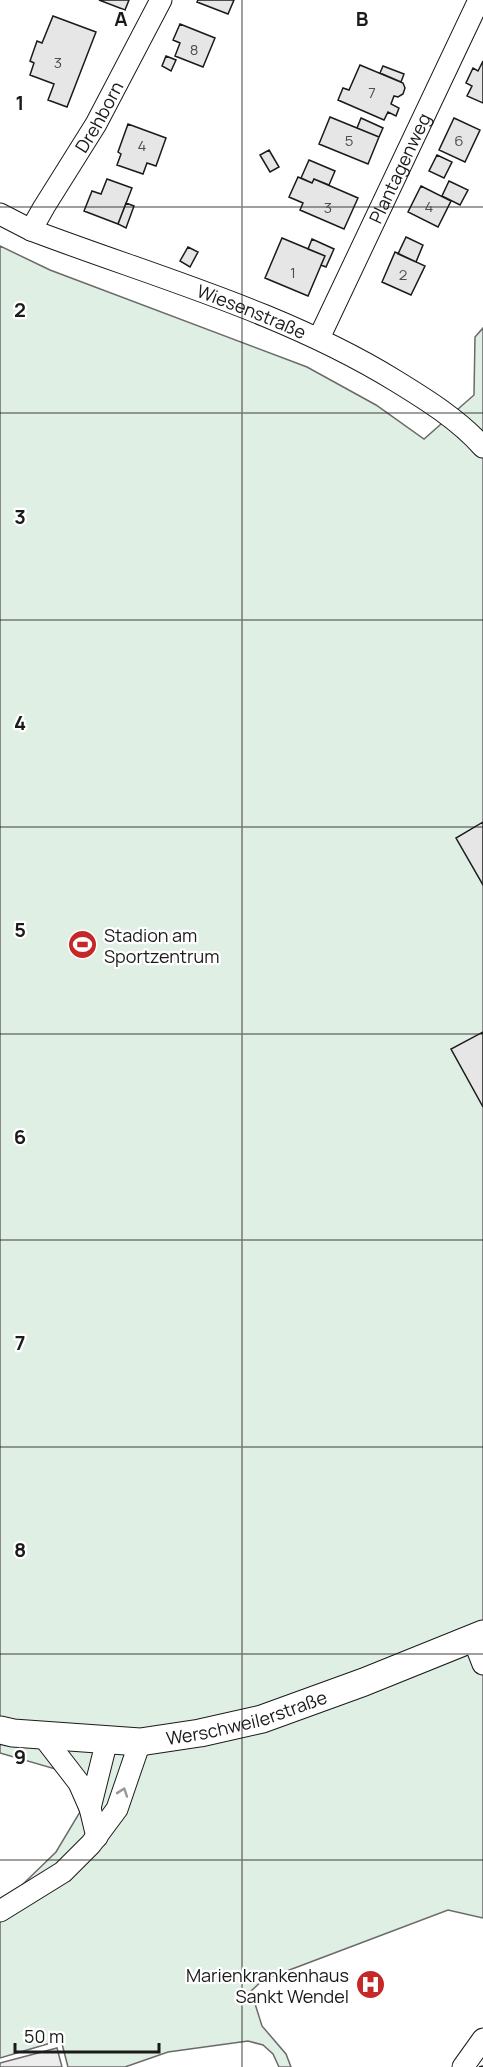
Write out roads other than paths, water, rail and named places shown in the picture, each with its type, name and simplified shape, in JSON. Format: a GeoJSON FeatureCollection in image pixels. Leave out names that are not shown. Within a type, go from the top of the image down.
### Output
{"type":"FeatureCollection","features":[{"type":"Feature","properties":{"kind":"main road","name":"Werschweilerstraße"},"geometry":{"type":"LineString","coordinates":[[0,1730],[13,1733],[140,1742],[200,1732],[261,1719],[364,1682],[478,1636]]}},
{"type":"Feature","properties":{"kind":"street","name":"Drehborn"},"geometry":{"type":"LineString","coordinates":[[31,230],[96,124],[161,0]]}},
{"type":"Feature","properties":{"kind":"street","name":"Plantagenweg"},"geometry":{"type":"LineString","coordinates":[[319,338],[479,0]]}},
{"type":"Feature","properties":{"kind":"street","name":"Wiesenstraße"},"geometry":{"type":"LineString","coordinates":[[0,214],[31,230],[265,314],[319,338],[369,364],[431,402],[474,436],[483,447]]}},
{"type":"Feature","properties":{"kind":"street"},"geometry":{"type":"LineString","coordinates":[[478,1636],[483,1664]]}},
{"type":"Feature","properties":{"kind":"street"},"geometry":{"type":"LineString","coordinates":[[42,1735],[80,1783],[90,1808],[96,1837]]}},
{"type":"Feature","properties":{"kind":"street"},"geometry":{"type":"LineString","coordinates":[[90,1808],[107,1740]]}},
{"type":"Feature","properties":{"kind":"street"},"geometry":{"type":"LineString","coordinates":[[0,1911],[63,1872],[96,1837],[117,1809],[140,1742]]}},
{"type":"Feature","properties":{"kind":"street"},"geometry":{"type":"LineString","coordinates":[[463,2067],[483,2038]]}},
{"type":"Feature","properties":{"kind":"place","name":"Stadion am Sportzentrum"},"geometry":{"type":"Point","coordinates":[83,945]}},
{"type":"Feature","properties":{"kind":"place","name":"Marienkrankenhaus Sankt Wendel"},"geometry":{"type":"Point","coordinates":[370,1985]}}]}
